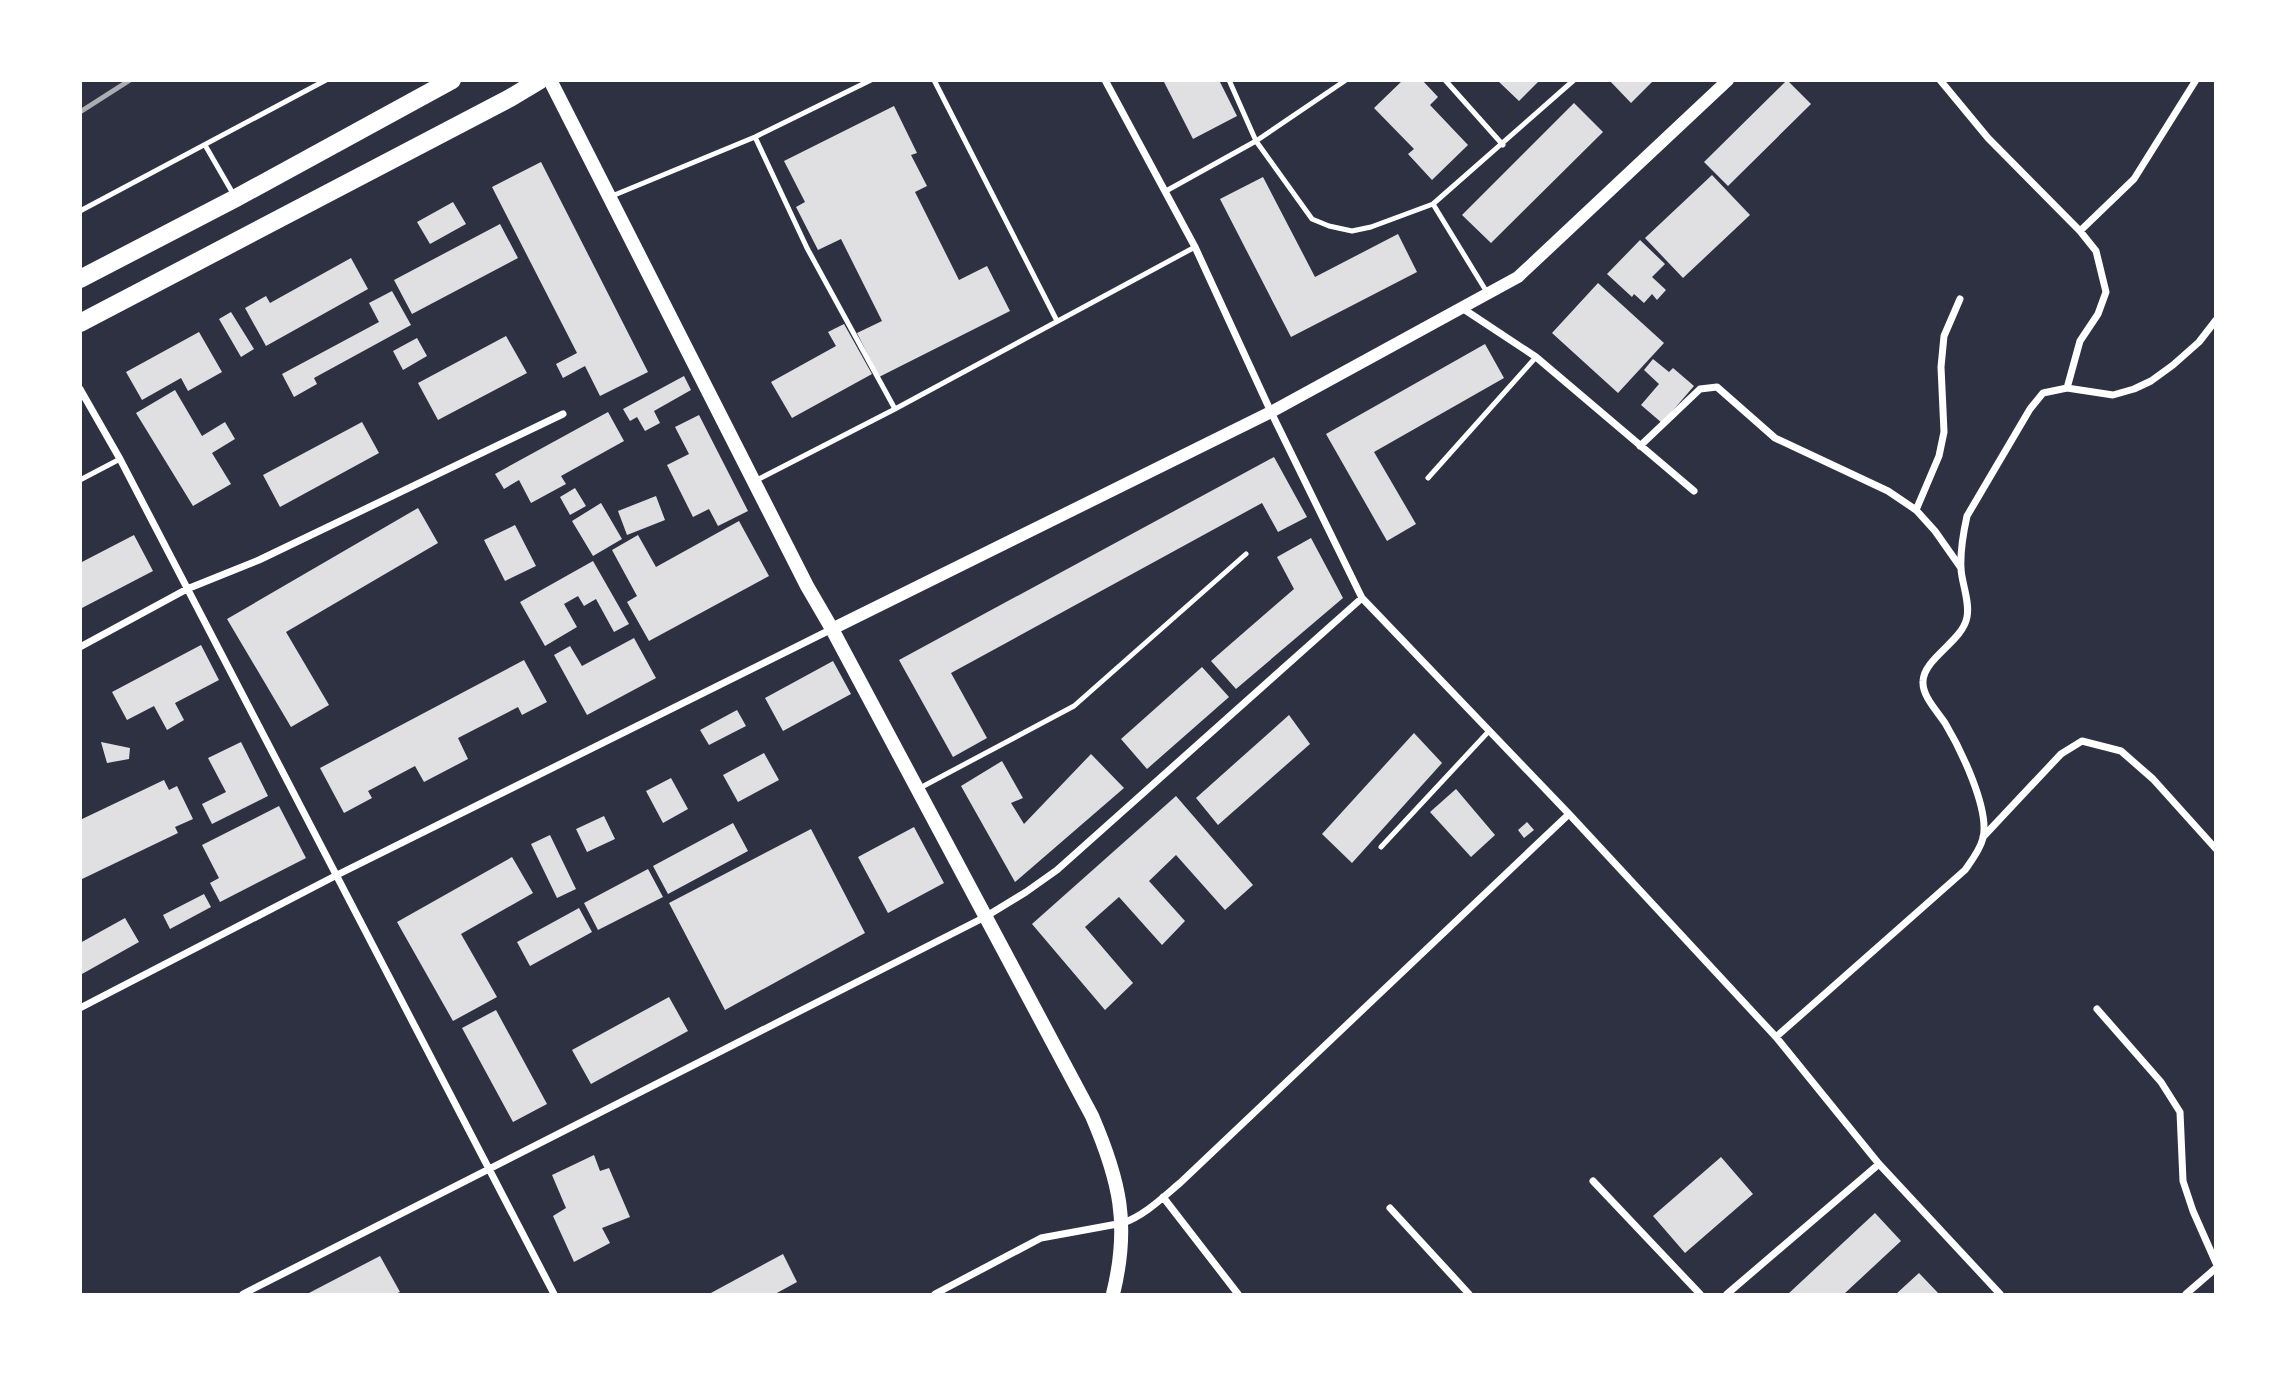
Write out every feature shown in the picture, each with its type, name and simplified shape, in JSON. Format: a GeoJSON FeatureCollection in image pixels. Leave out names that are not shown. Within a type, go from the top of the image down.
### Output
{"type":"FeatureCollection","features":[{"type":"Feature","properties":{"kind":"highway"},"geometry":{"type":"LineString","coordinates":[[80,279],[236,198],[452,80]]}},
{"type":"Feature","properties":{"kind":"highway"},"geometry":{"type":"LineString","coordinates":[[80,323],[510,99],[540,80]]}},
{"type":"Feature","properties":{"kind":"main road"},"geometry":{"type":"LineString","coordinates":[[550,80],[807,586],[1092,1116],[1118,1186],[1122,1223],[1121,1254],[1113,1294]]}},
{"type":"Feature","properties":{"kind":"street"},"geometry":{"type":"LineString","coordinates":[[1105,80],[1195,247],[1271,412],[1362,598],[1569,814],[1776,1037],[1879,1164],[2000,1294]]}},
{"type":"Feature","properties":{"kind":"street"},"geometry":{"type":"LineString","coordinates":[[80,1008],[337,875],[1271,412],[1488,294],[1518,276],[1728,80]]}},
{"type":"Feature","properties":{"kind":"street"},"geometry":{"type":"LineString","coordinates":[[1940,80],[1988,138],[2080,231],[2096,251],[2106,292],[2098,314],[2080,341],[2067,388]]}},
{"type":"Feature","properties":{"kind":"street"},"geometry":{"type":"LineString","coordinates":[[2080,231],[2134,179],[2196,80]]}},
{"type":"Feature","properties":{"kind":"street"},"geometry":{"type":"LineString","coordinates":[[1916,510],[1939,456],[1944,432],[1941,367],[1944,336],[1960,299]]}},
{"type":"Feature","properties":{"kind":"street"},"geometry":{"type":"LineString","coordinates":[[1462,308],[1536,357],[1694,491]]}},
{"type":"Feature","properties":{"kind":"street"},"geometry":{"type":"LineString","coordinates":[[1776,1037],[1965,870],[1977,853],[1983,837],[1984,821],[1970,771],[1925,693],[1923,682],[1925,672],[1962,628],[1967,617],[1961,569],[1962,535],[1967,516],[2029,410],[2043,393],[2067,388],[2113,395],[2151,382],[2199,342],[2216,320]]}},
{"type":"Feature","properties":{"kind":"street"},"geometry":{"type":"LineString","coordinates":[[1640,446],[1700,389],[1717,387],[1775,438],[1888,491],[1916,510],[1935,531],[1961,569]]}},
{"type":"Feature","properties":{"kind":"street"},"geometry":{"type":"LineString","coordinates":[[80,389],[120,459],[554,1294]]}},
{"type":"Feature","properties":{"kind":"street"},"geometry":{"type":"LineString","coordinates":[[80,647],[187,589],[259,560],[563,414]]}},
{"type":"Feature","properties":{"kind":"street"},"geometry":{"type":"LineString","coordinates":[[243,1294],[985,917],[1026,892],[1057,870],[1362,598]]}},
{"type":"Feature","properties":{"kind":"street"},"geometry":{"type":"LineString","coordinates":[[1983,837],[2061,754],[2082,741],[2121,751],[2153,779],[2216,849]]}},
{"type":"Feature","properties":{"kind":"street"},"geometry":{"type":"LineString","coordinates":[[935,1294],[1041,1238],[1135,1219],[1163,1197],[1569,814]]}},
{"type":"Feature","properties":{"kind":"street"},"geometry":{"type":"LineString","coordinates":[[2097,1009],[2161,1083],[2180,1112],[2183,1181],[2216,1263]]}},
{"type":"Feature","properties":{"kind":"street"},"geometry":{"type":"LineString","coordinates":[[1727,1294],[1879,1164]]}},
{"type":"Feature","properties":{"kind":"street"},"geometry":{"type":"LineString","coordinates":[[1593,1181],[1700,1294]]}},
{"type":"Feature","properties":{"kind":"street"},"geometry":{"type":"LineString","coordinates":[[1163,1197],[1238,1294]]}},
{"type":"Feature","properties":{"kind":"street"},"geometry":{"type":"LineString","coordinates":[[1390,1208],[1469,1294]]}},
{"type":"Feature","properties":{"kind":"street"},"geometry":{"type":"LineString","coordinates":[[2186,1294],[2216,1268]]}},
{"type":"Feature","properties":{"kind":"lane"},"geometry":{"type":"LineString","coordinates":[[80,211],[326,80]]}},
{"type":"Feature","properties":{"kind":"lane"},"geometry":{"type":"LineString","coordinates":[[610,197],[755,138],[870,80]]}},
{"type":"Feature","properties":{"kind":"lane"},"geometry":{"type":"LineString","coordinates":[[934,80],[1057,321]]}},
{"type":"Feature","properties":{"kind":"lane"},"geometry":{"type":"LineString","coordinates":[[1229,80],[1256,141],[1312,219],[1352,231],[1371,227],[1433,204],[1574,80]]}},
{"type":"Feature","properties":{"kind":"lane"},"geometry":{"type":"LineString","coordinates":[[1166,191],[1256,141],[1346,80]]}},
{"type":"Feature","properties":{"kind":"lane"},"geometry":{"type":"LineString","coordinates":[[1445,80],[1503,145]]}},
{"type":"Feature","properties":{"kind":"lane"},"geometry":{"type":"LineString","coordinates":[[755,138],[807,248],[895,409]]}},
{"type":"Feature","properties":{"kind":"lane"},"geometry":{"type":"LineString","coordinates":[[205,145],[236,198]]}},
{"type":"Feature","properties":{"kind":"lane"},"geometry":{"type":"LineString","coordinates":[[1433,204],[1488,294]]}},
{"type":"Feature","properties":{"kind":"lane"},"geometry":{"type":"LineString","coordinates":[[754,481],[895,409],[1195,247]]}},
{"type":"Feature","properties":{"kind":"lane"},"geometry":{"type":"LineString","coordinates":[[1428,478],[1536,357]]}},
{"type":"Feature","properties":{"kind":"lane"},"geometry":{"type":"LineString","coordinates":[[80,480],[120,459]]}},
{"type":"Feature","properties":{"kind":"lane"},"geometry":{"type":"LineString","coordinates":[[918,789],[1074,706],[1246,554]]}},
{"type":"Feature","properties":{"kind":"lane"},"geometry":{"type":"LineString","coordinates":[[1381,847],[1489,731]]}},
{"type":"Feature","properties":{"kind":"building"},"geometry":{"type":"Polygon","coordinates":[[[1163,80],[1219,80],[1237,116],[1193,139],[1163,80]]]}},
{"type":"Feature","properties":{"kind":"building"},"geometry":{"type":"Polygon","coordinates":[[[1403,80],[1422,80],[1438,97],[1430,105],[1468,145],[1432,180],[1408,154],[1414,149],[1374,108],[1403,80]]]}},
{"type":"Feature","properties":{"kind":"building"},"geometry":{"type":"Polygon","coordinates":[[[1497,80],[1540,80],[1519,101],[1497,80]]]}},
{"type":"Feature","properties":{"kind":"building"},"geometry":{"type":"Polygon","coordinates":[[[1609,80],[1654,80],[1631,103],[1609,80]]]}},
{"type":"Feature","properties":{"kind":"building"},"geometry":{"type":"Polygon","coordinates":[[[1787,80],[1811,104],[1728,186],[1704,162],[1787,80]]]}},
{"type":"Feature","properties":{"kind":"building"},"geometry":{"type":"Polygon","coordinates":[[[1574,103],[1603,132],[1491,243],[1462,215],[1574,103]]]}},
{"type":"Feature","properties":{"kind":"building"},"geometry":{"type":"Polygon","coordinates":[[[894,106],[917,153],[911,155],[927,186],[915,192],[959,280],[987,266],[1010,311],[879,377],[857,333],[882,321],[841,239],[818,250],[796,207],[805,202],[784,161],[894,106]]]}},
{"type":"Feature","properties":{"kind":"building"},"geometry":{"type":"Polygon","coordinates":[[[541,162],[648,372],[600,396],[585,366],[563,378],[556,364],[577,353],[492,187],[541,162]]]}},
{"type":"Feature","properties":{"kind":"building"},"geometry":{"type":"Polygon","coordinates":[[[1712,175],[1750,215],[1683,278],[1645,238],[1712,175]]]}},
{"type":"Feature","properties":{"kind":"building"},"geometry":{"type":"Polygon","coordinates":[[[1263,177],[1315,277],[1398,234],[1417,272],[1291,337],[1220,199],[1263,177]]]}},
{"type":"Feature","properties":{"kind":"building"},"geometry":{"type":"Polygon","coordinates":[[[453,202],[466,224],[430,244],[417,222],[453,202]]]}},
{"type":"Feature","properties":{"kind":"building"},"geometry":{"type":"Polygon","coordinates":[[[500,224],[518,258],[412,314],[394,280],[500,224]]]}},
{"type":"Feature","properties":{"kind":"building"},"geometry":{"type":"Polygon","coordinates":[[[1640,240],[1665,264],[1652,277],[1666,290],[1657,300],[1652,294],[1644,303],[1634,294],[1632,297],[1607,274],[1640,240]]]}},
{"type":"Feature","properties":{"kind":"building"},"geometry":{"type":"Polygon","coordinates":[[[351,258],[368,289],[266,346],[245,308],[266,296],[270,303],[351,258]]]}},
{"type":"Feature","properties":{"kind":"building"},"geometry":{"type":"Polygon","coordinates":[[[1598,283],[1664,343],[1618,393],[1552,333],[1598,283]]]}},
{"type":"Feature","properties":{"kind":"building"},"geometry":{"type":"Polygon","coordinates":[[[392,291],[411,325],[314,378],[317,384],[294,397],[282,374],[379,322],[369,303],[392,291]]]}},
{"type":"Feature","properties":{"kind":"building"},"geometry":{"type":"Polygon","coordinates":[[[231,312],[254,349],[241,357],[219,319],[231,312]]]}},
{"type":"Feature","properties":{"kind":"building"},"geometry":{"type":"Polygon","coordinates":[[[844,324],[872,374],[792,418],[771,382],[836,346],[828,332],[844,324]]]}},
{"type":"Feature","properties":{"kind":"building"},"geometry":{"type":"Polygon","coordinates":[[[199,332],[222,372],[188,391],[181,378],[142,400],[126,372],[199,332]]]}},
{"type":"Feature","properties":{"kind":"building"},"geometry":{"type":"Polygon","coordinates":[[[506,336],[527,373],[438,420],[418,383],[506,336]]]}},
{"type":"Feature","properties":{"kind":"building"},"geometry":{"type":"Polygon","coordinates":[[[417,338],[427,356],[403,370],[393,351],[417,338]]]}},
{"type":"Feature","properties":{"kind":"building"},"geometry":{"type":"Polygon","coordinates":[[[1485,344],[1504,378],[1374,452],[1416,524],[1387,541],[1326,434],[1485,344]]]}},
{"type":"Feature","properties":{"kind":"building"},"geometry":{"type":"Polygon","coordinates":[[[1653,359],[1669,372],[1673,368],[1694,386],[1662,423],[1641,405],[1659,384],[1644,370],[1653,359]]]}},
{"type":"Feature","properties":{"kind":"building"},"geometry":{"type":"Polygon","coordinates":[[[684,376],[691,390],[654,411],[660,423],[645,431],[637,417],[630,421],[623,409],[684,376]]]}},
{"type":"Feature","properties":{"kind":"building"},"geometry":{"type":"Polygon","coordinates":[[[175,390],[202,436],[225,422],[235,439],[212,453],[231,484],[193,506],[136,413],[175,390]]]}},
{"type":"Feature","properties":{"kind":"building"},"geometry":{"type":"Polygon","coordinates":[[[608,412],[624,441],[561,476],[566,484],[531,503],[519,480],[504,489],[495,474],[608,412]]]}},
{"type":"Feature","properties":{"kind":"building"},"geometry":{"type":"Polygon","coordinates":[[[699,415],[748,511],[718,526],[709,509],[693,517],[667,465],[689,454],[675,427],[699,415]]]}},
{"type":"Feature","properties":{"kind":"building"},"geometry":{"type":"Polygon","coordinates":[[[362,422],[379,453],[280,507],[263,475],[362,422]]]}},
{"type":"Feature","properties":{"kind":"building"},"geometry":{"type":"Polygon","coordinates":[[[1274,457],[1307,517],[1278,532],[1262,503],[951,673],[987,738],[953,757],[899,660],[1274,457]]]}},
{"type":"Feature","properties":{"kind":"building"},"geometry":{"type":"Polygon","coordinates":[[[575,488],[586,506],[570,515],[560,497],[575,488]]]}},
{"type":"Feature","properties":{"kind":"building"},"geometry":{"type":"Polygon","coordinates":[[[656,496],[665,520],[627,535],[618,511],[656,496]]]}},
{"type":"Feature","properties":{"kind":"building"},"geometry":{"type":"Polygon","coordinates":[[[601,503],[622,539],[593,556],[572,521],[601,503]]]}},
{"type":"Feature","properties":{"kind":"building"},"geometry":{"type":"Polygon","coordinates":[[[418,508],[438,543],[286,632],[329,705],[291,727],[227,619],[418,508]]]}},
{"type":"Feature","properties":{"kind":"building"},"geometry":{"type":"Polygon","coordinates":[[[739,521],[769,576],[649,641],[627,602],[637,596],[612,550],[638,535],[656,567],[739,521]]]}},
{"type":"Feature","properties":{"kind":"building"},"geometry":{"type":"Polygon","coordinates":[[[515,525],[536,566],[505,581],[484,540],[515,525]]]}},
{"type":"Feature","properties":{"kind":"building"},"geometry":{"type":"Polygon","coordinates":[[[134,535],[153,571],[80,609],[80,563],[134,535]]]}},
{"type":"Feature","properties":{"kind":"building"},"geometry":{"type":"Polygon","coordinates":[[[1311,538],[1343,598],[1236,689],[1211,661],[1294,589],[1277,557],[1311,538]]]}},
{"type":"Feature","properties":{"kind":"building"},"geometry":{"type":"Polygon","coordinates":[[[593,561],[629,624],[614,632],[596,599],[584,606],[578,596],[564,604],[577,627],[545,646],[520,602],[593,561]]]}},
{"type":"Feature","properties":{"kind":"building"},"geometry":{"type":"Polygon","coordinates":[[[634,638],[656,678],[587,715],[554,655],[570,646],[582,666],[634,638]]]}},
{"type":"Feature","properties":{"kind":"building"},"geometry":{"type":"Polygon","coordinates":[[[201,645],[219,680],[175,703],[184,720],[167,730],[154,706],[127,720],[112,692],[201,645]]]}},
{"type":"Feature","properties":{"kind":"building"},"geometry":{"type":"Polygon","coordinates":[[[524,660],[547,702],[522,715],[518,707],[458,738],[468,759],[424,782],[415,766],[368,791],[372,798],[344,813],[320,768],[524,660]]]}},
{"type":"Feature","properties":{"kind":"building"},"geometry":{"type":"Polygon","coordinates":[[[833,661],[851,694],[783,731],[765,698],[833,661]]]}},
{"type":"Feature","properties":{"kind":"building"},"geometry":{"type":"Polygon","coordinates":[[[1202,667],[1229,697],[1147,769],[1121,739],[1202,667]]]}},
{"type":"Feature","properties":{"kind":"building"},"geometry":{"type":"Polygon","coordinates":[[[737,710],[746,726],[709,745],[700,730],[737,710]]]}},
{"type":"Feature","properties":{"kind":"building"},"geometry":{"type":"Polygon","coordinates":[[[1289,715],[1310,744],[1218,825],[1196,798],[1289,715]]]}},
{"type":"Feature","properties":{"kind":"building"},"geometry":{"type":"Polygon","coordinates":[[[1414,733],[1442,763],[1352,863],[1322,834],[1414,733]]]}},
{"type":"Feature","properties":{"kind":"building"},"geometry":{"type":"Polygon","coordinates":[[[101,742],[130,748],[129,759],[107,763],[101,742]]]}},
{"type":"Feature","properties":{"kind":"building"},"geometry":{"type":"Polygon","coordinates":[[[241,742],[268,796],[212,824],[202,804],[226,792],[208,758],[241,742]]]}},
{"type":"Feature","properties":{"kind":"building"},"geometry":{"type":"Polygon","coordinates":[[[764,753],[779,780],[738,802],[723,775],[764,753]]]}},
{"type":"Feature","properties":{"kind":"building"},"geometry":{"type":"Polygon","coordinates":[[[1091,754],[1124,788],[1015,882],[961,786],[1002,761],[1023,798],[1011,803],[1024,824],[1091,754]]]}},
{"type":"Feature","properties":{"kind":"building"},"geometry":{"type":"Polygon","coordinates":[[[671,778],[688,809],[663,823],[646,791],[671,778]]]}},
{"type":"Feature","properties":{"kind":"building"},"geometry":{"type":"Polygon","coordinates":[[[164,780],[169,790],[177,786],[193,819],[175,827],[178,833],[80,880],[80,820],[164,780]]]}},
{"type":"Feature","properties":{"kind":"building"},"geometry":{"type":"Polygon","coordinates":[[[1456,789],[1495,835],[1471,857],[1430,812],[1456,789]]]}},
{"type":"Feature","properties":{"kind":"building"},"geometry":{"type":"Polygon","coordinates":[[[1176,796],[1253,885],[1225,910],[1176,855],[1149,881],[1185,921],[1162,945],[1119,897],[1085,927],[1133,983],[1105,1010],[1032,924],[1176,796]]]}},
{"type":"Feature","properties":{"kind":"building"},"geometry":{"type":"Polygon","coordinates":[[[279,806],[306,858],[220,902],[210,883],[219,878],[202,845],[279,806]]]}},
{"type":"Feature","properties":{"kind":"building"},"geometry":{"type":"Polygon","coordinates":[[[604,816],[615,839],[587,852],[576,829],[604,816]]]}},
{"type":"Feature","properties":{"kind":"building"},"geometry":{"type":"Polygon","coordinates":[[[1527,822],[1534,830],[1524,838],[1518,830],[1527,822]]]}},
{"type":"Feature","properties":{"kind":"building"},"geometry":{"type":"Polygon","coordinates":[[[733,823],[748,851],[668,894],[653,866],[733,823]]]}},
{"type":"Feature","properties":{"kind":"building"},"geometry":{"type":"Polygon","coordinates":[[[914,827],[944,883],[888,913],[858,857],[914,827]]]}},
{"type":"Feature","properties":{"kind":"building"},"geometry":{"type":"Polygon","coordinates":[[[811,829],[865,933],[725,1010],[669,903],[811,829]]]}},
{"type":"Feature","properties":{"kind":"building"},"geometry":{"type":"Polygon","coordinates":[[[550,835],[576,889],[557,898],[531,844],[550,835]]]}},
{"type":"Feature","properties":{"kind":"building"},"geometry":{"type":"Polygon","coordinates":[[[512,857],[533,893],[461,934],[497,997],[453,1021],[397,922],[512,857]]]}},
{"type":"Feature","properties":{"kind":"building"},"geometry":{"type":"Polygon","coordinates":[[[648,869],[663,897],[598,930],[584,903],[648,869]]]}},
{"type":"Feature","properties":{"kind":"building"},"geometry":{"type":"Polygon","coordinates":[[[204,894],[211,907],[170,929],[163,915],[204,894]]]}},
{"type":"Feature","properties":{"kind":"building"},"geometry":{"type":"Polygon","coordinates":[[[579,908],[592,932],[530,966],[517,942],[579,908]]]}},
{"type":"Feature","properties":{"kind":"building"},"geometry":{"type":"Polygon","coordinates":[[[125,918],[139,942],[82,974],[80,943],[125,918]]]}},
{"type":"Feature","properties":{"kind":"building"},"geometry":{"type":"Polygon","coordinates":[[[669,997],[688,1031],[591,1084],[572,1050],[669,997]]]}},
{"type":"Feature","properties":{"kind":"building"},"geometry":{"type":"Polygon","coordinates":[[[496,1010],[547,1104],[513,1122],[462,1028],[496,1010]]]}},
{"type":"Feature","properties":{"kind":"building"},"geometry":{"type":"Polygon","coordinates":[[[594,1155],[600,1171],[609,1168],[630,1217],[602,1228],[610,1243],[574,1262],[553,1216],[566,1208],[552,1175],[594,1155]]]}},
{"type":"Feature","properties":{"kind":"building"},"geometry":{"type":"Polygon","coordinates":[[[1721,1157],[1753,1194],[1685,1253],[1653,1216],[1721,1157]]]}},
{"type":"Feature","properties":{"kind":"building"},"geometry":{"type":"Polygon","coordinates":[[[1875,1213],[1901,1241],[1844,1294],[1788,1294],[1875,1213]]]}},
{"type":"Feature","properties":{"kind":"building"},"geometry":{"type":"Polygon","coordinates":[[[783,1254],[797,1282],[775,1294],[709,1294],[783,1254]]]}},
{"type":"Feature","properties":{"kind":"building"},"geometry":{"type":"Polygon","coordinates":[[[380,1256],[400,1292],[307,1294],[380,1256]]]}},
{"type":"Feature","properties":{"kind":"building"},"geometry":{"type":"Polygon","coordinates":[[[1919,1273],[1939,1294],[1896,1294],[1919,1273]]]}},
{"type":"Feature","properties":{"kind":"railway"},"geometry":{"type":"LineString","coordinates":[[80,112],[130,80]]}}]}
